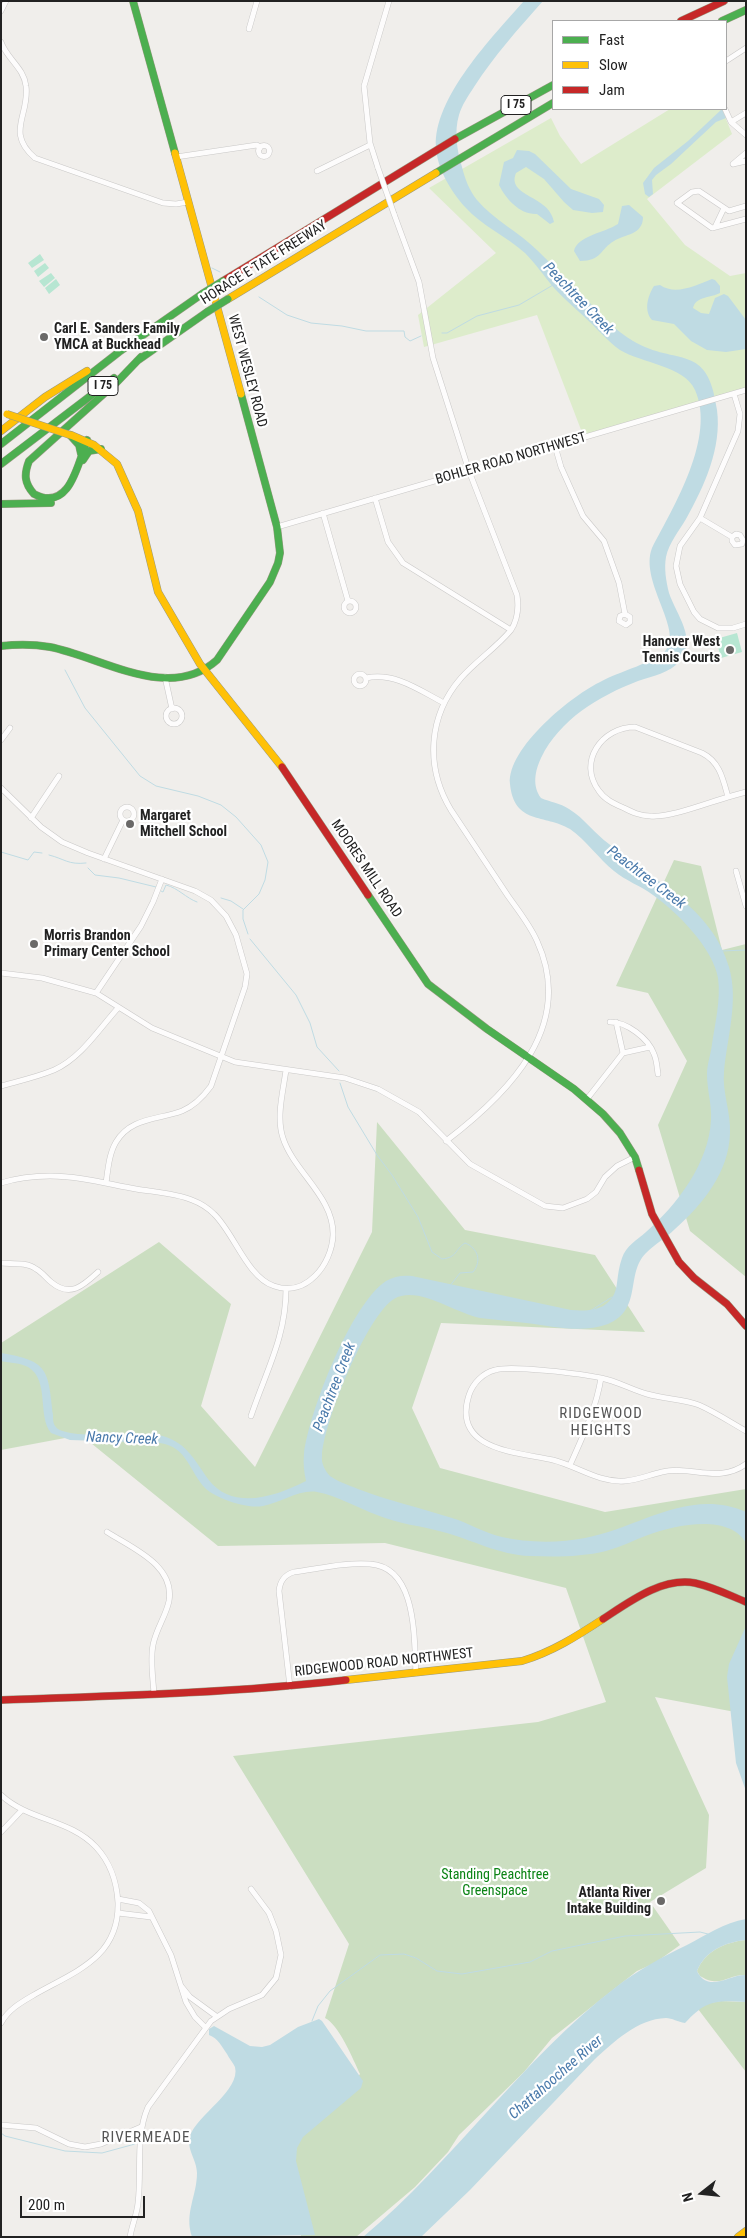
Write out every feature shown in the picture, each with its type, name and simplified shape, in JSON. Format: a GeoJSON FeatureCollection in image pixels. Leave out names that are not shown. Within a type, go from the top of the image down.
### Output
{"type":"FeatureCollection","features":[{"type":"Feature","properties":{"kind":"main road","name":"WEST WESLEY ROAD"},"geometry":{"type":"LineString","coordinates":[[133,1],[277,527],[281,554],[274,575],[224,650],[204,670]]}},
{"type":"Feature","properties":{"kind":"main road"},"geometry":{"type":"LineString","coordinates":[[683,20],[724,1]]}},
{"type":"Feature","properties":{"kind":"main road"},"geometry":{"type":"LineString","coordinates":[[724,20],[746,10]]}},
{"type":"Feature","properties":{"kind":"main road","name":"HORACE E TATE FREEWAY"},"geometry":{"type":"LineString","coordinates":[[1,444],[119,352],[202,294],[480,126],[552,86]]}},
{"type":"Feature","properties":{"kind":"main road","name":"HORACE E TATE FREEWAY"},"geometry":{"type":"LineString","coordinates":[[1,464],[141,357],[207,312],[552,104]]}},
{"type":"Feature","properties":{"kind":"main road"},"geometry":{"type":"LineString","coordinates":[[1,431],[46,397],[119,352]]}},
{"type":"Feature","properties":{"kind":"main road"},"geometry":{"type":"LineString","coordinates":[[101,449],[90,451],[82,458],[66,490],[56,497],[40,497],[32,493],[26,485],[24,472],[34,455],[117,382],[141,357]]}},
{"type":"Feature","properties":{"kind":"main road","name":"MOORES MILL ROAD"},"geometry":{"type":"LineString","coordinates":[[4,412],[88,441],[112,458],[122,472],[138,511],[158,592],[204,670],[287,773],[428,984],[439,994],[587,1099],[620,1133],[635,1157],[652,1214],[667,1243],[686,1271],[727,1304],[744,1321]]}},
{"type":"Feature","properties":{"kind":"main road"},"geometry":{"type":"LineString","coordinates":[[70,435],[80,445],[82,458]]}},
{"type":"Feature","properties":{"kind":"main road"},"geometry":{"type":"LineString","coordinates":[[1,504],[47,504],[62,499],[74,486],[88,441]]}},
{"type":"Feature","properties":{"kind":"main road"},"geometry":{"type":"LineString","coordinates":[[1,646],[16,643],[37,644],[142,675],[165,678],[204,670]]}},
{"type":"Feature","properties":{"kind":"main road","name":"RIDGEWOOD ROAD NORTHWEST"},"geometry":{"type":"LineString","coordinates":[[1,1700],[202,1693],[290,1687],[535,1658],[566,1642],[648,1593],[676,1582],[699,1584],[746,1602]]}},
{"type":"Feature","properties":{"kind":"main road"},"geometry":{"type":"LineString","coordinates":[[738,2237],[746,2231]]}},
{"type":"Feature","properties":{"kind":"street"},"geometry":{"type":"LineString","coordinates":[[1,11],[6,1]]}},
{"type":"Feature","properties":{"kind":"street"},"geometry":{"type":"LineString","coordinates":[[249,29],[257,1]]}},
{"type":"Feature","properties":{"kind":"street"},"geometry":{"type":"LineString","coordinates":[[389,1],[364,86],[370,145],[419,282],[433,360],[469,471],[518,596],[518,615],[512,630],[462,677],[444,703],[436,723],[433,745],[434,768],[440,790],[451,810],[534,934],[546,966],[549,989],[547,1014],[540,1036],[528,1057],[496,1100],[446,1141]]}},
{"type":"Feature","properties":{"kind":"street"},"geometry":{"type":"LineString","coordinates":[[1,42],[24,78],[26,97],[20,132],[24,146],[35,158],[162,203],[176,204],[188,202]]}},
{"type":"Feature","properties":{"kind":"street"},"geometry":{"type":"LineString","coordinates":[[727,60],[746,48]]}},
{"type":"Feature","properties":{"kind":"street"},"geometry":{"type":"LineString","coordinates":[[725,110],[731,122],[746,135]]}},
{"type":"Feature","properties":{"kind":"street"},"geometry":{"type":"LineString","coordinates":[[731,122],[746,113]]}},
{"type":"Feature","properties":{"kind":"street"},"geometry":{"type":"LineString","coordinates":[[176,156],[257,145],[260,148]]}},
{"type":"Feature","properties":{"kind":"street"},"geometry":{"type":"LineString","coordinates":[[317,171],[370,145]]}},
{"type":"Feature","properties":{"kind":"street"},"geometry":{"type":"LineString","coordinates":[[746,153],[733,164],[746,161]]}},
{"type":"Feature","properties":{"kind":"street"},"geometry":{"type":"LineString","coordinates":[[746,206],[729,211],[699,191],[692,192],[677,203],[712,228],[746,219]]}},
{"type":"Feature","properties":{"kind":"street"},"geometry":{"type":"LineString","coordinates":[[715,227],[724,208]]}},
{"type":"Feature","properties":{"kind":"street","name":"BOHLER ROAD NORTHWEST"},"geometry":{"type":"LineString","coordinates":[[277,527],[746,390]]}},
{"type":"Feature","properties":{"kind":"street"},"geometry":{"type":"LineString","coordinates":[[734,394],[740,414],[738,430],[700,518],[678,550],[676,566],[680,584],[694,612],[705,623],[725,629],[746,624]]}},
{"type":"Feature","properties":{"kind":"street"},"geometry":{"type":"LineString","coordinates":[[555,446],[561,467],[583,516],[604,541],[619,583],[625,614]]}},
{"type":"Feature","properties":{"kind":"street"},"geometry":{"type":"LineString","coordinates":[[375,498],[388,542],[403,563],[512,630]]}},
{"type":"Feature","properties":{"kind":"street"},"geometry":{"type":"LineString","coordinates":[[323,513],[348,601]]}},
{"type":"Feature","properties":{"kind":"street"},"geometry":{"type":"LineString","coordinates":[[700,518],[732,537]]}},
{"type":"Feature","properties":{"kind":"street"},"geometry":{"type":"LineString","coordinates":[[366,678],[380,676],[393,678],[444,703]]}},
{"type":"Feature","properties":{"kind":"street"},"geometry":{"type":"LineString","coordinates":[[165,678],[172,709]]}},
{"type":"Feature","properties":{"kind":"street"},"geometry":{"type":"LineString","coordinates":[[728,797],[721,772],[710,758],[642,729],[627,727],[612,732],[600,741],[592,755],[591,773],[599,791],[610,801],[638,814],[662,816],[746,792]]}},
{"type":"Feature","properties":{"kind":"street"},"geometry":{"type":"LineString","coordinates":[[1,740],[10,728]]}},
{"type":"Feature","properties":{"kind":"street"},"geometry":{"type":"LineString","coordinates":[[31,818],[60,776]]}},
{"type":"Feature","properties":{"kind":"street"},"geometry":{"type":"LineString","coordinates":[[1,788],[31,818],[62,842],[195,891],[211,900],[226,916],[236,935],[246,967],[246,980],[222,1058],[211,1086],[197,1102],[181,1112],[137,1123],[122,1134],[112,1151],[106,1183]]}},
{"type":"Feature","properties":{"kind":"street"},"geometry":{"type":"LineString","coordinates":[[104,859],[123,820]]}},
{"type":"Feature","properties":{"kind":"street"},"geometry":{"type":"LineString","coordinates":[[736,871],[746,906]]}},
{"type":"Feature","properties":{"kind":"street"},"geometry":{"type":"LineString","coordinates":[[96,993],[141,926],[162,879]]}},
{"type":"Feature","properties":{"kind":"street"},"geometry":{"type":"LineString","coordinates":[[1,973],[42,978],[96,993],[152,1028],[222,1058],[249,1065],[345,1078],[378,1089],[419,1112],[461,1156],[479,1170],[536,1202],[555,1208],[571,1206],[586,1199],[596,1192],[605,1176],[617,1166],[635,1157]]}},
{"type":"Feature","properties":{"kind":"street"},"geometry":{"type":"LineString","coordinates":[[1,1086],[61,1066],[79,1053],[118,1008]]}},
{"type":"Feature","properties":{"kind":"street"},"geometry":{"type":"LineString","coordinates":[[623,1053],[613,1022],[640,1035],[654,1054],[658,1074]]}},
{"type":"Feature","properties":{"kind":"street"},"geometry":{"type":"LineString","coordinates":[[587,1099],[623,1053],[650,1047]]}},
{"type":"Feature","properties":{"kind":"street"},"geometry":{"type":"LineString","coordinates":[[1,1183],[23,1178],[50,1176],[106,1183],[181,1197],[201,1204],[220,1221],[260,1278],[272,1286],[286,1288],[304,1284],[318,1273],[329,1255],[333,1235],[331,1221],[326,1209],[288,1150],[282,1136],[280,1117],[286,1070]]}},
{"type":"Feature","properties":{"kind":"street"},"geometry":{"type":"LineString","coordinates":[[1,1263],[21,1264],[35,1268],[53,1284],[65,1291],[72,1290],[87,1282],[98,1272]]}},
{"type":"Feature","properties":{"kind":"street"},"geometry":{"type":"LineString","coordinates":[[251,1416],[281,1338],[286,1314],[286,1288]]}},
{"type":"Feature","properties":{"kind":"street"},"geometry":{"type":"LineString","coordinates":[[746,1431],[698,1405],[648,1394],[601,1378],[502,1368],[482,1376],[470,1394],[467,1408],[469,1422],[474,1433],[484,1444],[506,1451],[570,1465],[598,1478],[625,1481],[676,1470],[721,1475],[734,1471],[746,1464]]}},
{"type":"Feature","properties":{"kind":"street"},"geometry":{"type":"LineString","coordinates":[[570,1465],[590,1422],[598,1398],[601,1378]]}},
{"type":"Feature","properties":{"kind":"street"},"geometry":{"type":"LineString","coordinates":[[107,1532],[155,1563],[163,1572],[168,1584],[168,1603],[153,1647],[154,1694]]}},
{"type":"Feature","properties":{"kind":"street"},"geometry":{"type":"LineString","coordinates":[[290,1687],[279,1591],[282,1580],[294,1572],[346,1566],[368,1564],[381,1566],[392,1572],[401,1582],[408,1602],[416,1673]]}},
{"type":"Feature","properties":{"kind":"street"},"geometry":{"type":"LineString","coordinates":[[1,1794],[22,1810],[66,1826],[94,1845],[111,1871],[118,1899],[118,1913],[112,1937],[93,1961],[20,2003],[6,2015],[1,2023]]}},
{"type":"Feature","properties":{"kind":"street"},"geometry":{"type":"LineString","coordinates":[[1,1832],[22,1810]]}},
{"type":"Feature","properties":{"kind":"street"},"geometry":{"type":"LineString","coordinates":[[130,2237],[138,2204],[141,2127],[152,2100],[205,2027],[216,2016],[262,1995],[272,1984],[279,1971],[280,1955],[276,1931],[269,1913],[251,1888]]}},
{"type":"Feature","properties":{"kind":"street"},"geometry":{"type":"LineString","coordinates":[[118,1899],[138,1904],[149,1911],[166,1945],[189,2008],[205,2027]]}},
{"type":"Feature","properties":{"kind":"street"},"geometry":{"type":"LineString","coordinates":[[118,1913],[151,1917]]}},
{"type":"Feature","properties":{"kind":"street"},"geometry":{"type":"LineString","coordinates":[[182,1987],[190,1997],[216,2016]]}},
{"type":"Feature","properties":{"kind":"street"},"geometry":{"type":"LineString","coordinates":[[1,2125],[36,2128],[70,2144],[85,2147],[101,2144],[141,2127]]}},
{"type":"Feature","properties":{"kind":"green space"},"geometry":{"type":"Polygon","coordinates":[[[668,110],[722,110],[732,134],[647,199],[685,245],[730,276],[746,273],[746,388],[583,435],[537,315],[424,347],[418,315],[496,253],[429,188],[551,118],[560,136],[581,164],[668,110]]]}},
{"type":"Feature","properties":{"kind":"green space"},"geometry":{"type":"Polygon","coordinates":[[[40,254],[44,260],[32,268],[28,263],[40,254]]]}},
{"type":"Feature","properties":{"kind":"green space"},"geometry":{"type":"Polygon","coordinates":[[[45,263],[49,268],[38,277],[34,271],[45,263]]]}},
{"type":"Feature","properties":{"kind":"green space"},"geometry":{"type":"Polygon","coordinates":[[[51,273],[55,278],[44,287],[39,281],[51,273]]]}},
{"type":"Feature","properties":{"kind":"green space"},"geometry":{"type":"Polygon","coordinates":[[[56,279],[60,285],[49,294],[45,288],[56,279]]]}},
{"type":"Feature","properties":{"kind":"green space"},"geometry":{"type":"Polygon","coordinates":[[[737,633],[742,652],[721,658],[716,639],[737,633]]]}},
{"type":"Feature","properties":{"kind":"green space"},"geometry":{"type":"Polygon","coordinates":[[[674,860],[701,866],[722,950],[746,944],[746,1277],[690,1231],[658,1125],[687,1061],[648,993],[616,986],[674,860]]]}},
{"type":"Feature","properties":{"kind":"green space","name":"Standing Peachtree Greenspace"},"geometry":{"type":"Polygon","coordinates":[[[377,1122],[465,1230],[595,1255],[645,1332],[441,1323],[412,1408],[440,1468],[605,1512],[746,1489],[746,1714],[655,1697],[709,1815],[706,1868],[650,1902],[680,1945],[655,1963],[637,1971],[552,2038],[524,2072],[459,2135],[448,2152],[415,2187],[356,2237],[301,2237],[295,2164],[297,2140],[329,2114],[360,2074],[340,2035],[325,2018],[349,1944],[233,1756],[538,1722],[606,1702],[566,1588],[385,1543],[218,1546],[81,1435],[1,1450],[1,1343],[159,1242],[231,1304],[201,1406],[255,1467],[372,1232],[377,1122]]]}},
{"type":"Feature","properties":{"kind":"green space"},"geometry":{"type":"Polygon","coordinates":[[[746,1940],[746,1975],[739,1975],[719,1981],[707,1980],[700,1976],[697,1971],[710,1953],[723,1945],[746,1940]]]}},
{"type":"Feature","properties":{"kind":"green space"},"geometry":{"type":"Polygon","coordinates":[[[721,2001],[746,2002],[746,2072],[698,2009],[709,2003],[721,2001]]]}},
{"type":"Feature","properties":{"kind":"water","name":"Nancy Creek"},"geometry":{"type":"Polygon","coordinates":[[[524,1],[543,1],[490,64],[467,97],[459,115],[456,134],[464,176],[474,196],[484,207],[531,244],[621,333],[649,349],[688,359],[698,365],[706,374],[713,388],[718,424],[714,453],[705,480],[666,557],[665,566],[669,593],[686,636],[685,653],[680,661],[671,668],[609,694],[582,710],[570,720],[549,744],[541,758],[536,773],[536,789],[541,798],[562,805],[574,813],[604,840],[679,897],[710,928],[721,946],[729,967],[733,993],[724,1080],[730,1133],[725,1161],[713,1186],[695,1209],[672,1232],[646,1253],[636,1271],[626,1310],[619,1318],[608,1324],[577,1329],[557,1327],[480,1318],[436,1301],[414,1295],[394,1299],[383,1309],[371,1326],[348,1372],[330,1420],[324,1441],[322,1461],[330,1476],[336,1480],[381,1497],[458,1520],[483,1531],[512,1539],[544,1542],[585,1538],[605,1533],[664,1512],[704,1504],[725,1506],[746,1512],[746,1543],[738,1534],[727,1528],[701,1524],[659,1531],[617,1548],[597,1553],[568,1556],[530,1556],[508,1553],[454,1535],[393,1521],[333,1496],[317,1492],[304,1492],[263,1506],[239,1504],[221,1498],[206,1489],[177,1449],[169,1445],[160,1443],[70,1440],[51,1433],[47,1426],[39,1380],[35,1373],[28,1367],[1,1361],[1,1353],[17,1356],[37,1364],[43,1370],[50,1387],[54,1423],[58,1429],[65,1432],[90,1435],[158,1435],[175,1441],[188,1451],[208,1479],[218,1489],[230,1495],[242,1498],[255,1498],[282,1492],[306,1481],[304,1454],[314,1412],[323,1387],[346,1335],[359,1312],[373,1293],[386,1281],[399,1276],[412,1276],[571,1310],[587,1310],[601,1307],[612,1298],[615,1292],[620,1264],[626,1250],[658,1221],[680,1196],[698,1167],[704,1152],[711,1120],[707,1070],[719,994],[718,978],[709,955],[693,932],[673,911],[648,892],[614,871],[576,833],[560,824],[524,812],[513,797],[510,784],[512,770],[519,755],[530,739],[559,710],[589,688],[655,658],[666,650],[670,641],[669,630],[651,575],[650,561],[652,548],[690,471],[700,429],[700,409],[695,390],[690,382],[672,370],[620,350],[554,288],[525,253],[479,220],[465,207],[450,187],[442,171],[436,147],[438,128],[444,108],[454,88],[467,69],[524,1]]]}},
{"type":"Feature","properties":{"kind":"water"},"geometry":{"type":"Polygon","coordinates":[[[722,110],[726,118],[716,122],[671,164],[656,175],[652,180],[653,194],[649,197],[645,194],[643,183],[654,168],[722,110]]]}},
{"type":"Feature","properties":{"kind":"water"},"geometry":{"type":"Polygon","coordinates":[[[517,150],[529,151],[535,154],[571,189],[599,199],[604,205],[603,212],[592,213],[573,210],[544,179],[526,167],[516,173],[515,181],[517,187],[545,206],[551,213],[554,222],[550,224],[537,214],[531,214],[519,209],[510,201],[499,185],[504,162],[513,158],[517,150]]]}},
{"type":"Feature","properties":{"kind":"water"},"geometry":{"type":"Polygon","coordinates":[[[629,205],[643,217],[637,231],[609,244],[597,257],[580,261],[574,251],[576,246],[586,238],[618,224],[622,206],[629,205]]]}},
{"type":"Feature","properties":{"kind":"water"},"geometry":{"type":"Polygon","coordinates":[[[712,279],[720,286],[720,293],[700,299],[693,308],[701,313],[709,314],[715,298],[724,294],[728,296],[746,320],[746,349],[726,352],[707,350],[691,341],[674,324],[652,320],[648,312],[647,304],[654,286],[660,285],[673,290],[679,290],[712,279]]]}},
{"type":"Feature","properties":{"kind":"water"},"geometry":{"type":"Polygon","coordinates":[[[746,1626],[746,1791],[736,1763],[727,1677],[729,1664],[746,1626]]]}},
{"type":"Feature","properties":{"kind":"water","name":"Chattahoochee River"},"geometry":{"type":"Polygon","coordinates":[[[746,1919],[746,1940],[723,1945],[710,1953],[697,1971],[702,1978],[713,1982],[746,1975],[746,2002],[727,2001],[712,2003],[692,2015],[685,2023],[666,2018],[645,2022],[636,2027],[618,2039],[594,2060],[470,2190],[421,2237],[363,2237],[428,2176],[519,2078],[582,2015],[616,1987],[650,1964],[715,1930],[730,1923],[746,1919]]]}},
{"type":"Feature","properties":{"kind":"water"},"geometry":{"type":"Polygon","coordinates":[[[319,2019],[363,2081],[361,2088],[303,2137],[297,2148],[296,2161],[315,2235],[192,2237],[189,2220],[197,2173],[189,2145],[190,2136],[200,2120],[225,2094],[235,2076],[234,2065],[220,2043],[209,2035],[209,2029],[214,2026],[250,2046],[262,2047],[270,2045],[298,2027],[319,2019]]]}},
{"type":"Feature","properties":{"kind":"waterway"},"geometry":{"type":"LineString","coordinates":[[212,268],[220,272]]}},
{"type":"Feature","properties":{"kind":"waterway"},"geometry":{"type":"LineString","coordinates":[[442,333],[447,333],[477,316],[519,305],[553,285]]}},
{"type":"Feature","properties":{"kind":"waterway"},"geometry":{"type":"LineString","coordinates":[[259,297],[287,315],[311,323],[366,331],[404,331],[405,337],[410,341],[421,336]]}},
{"type":"Feature","properties":{"kind":"waterway"},"geometry":{"type":"LineString","coordinates":[[65,670],[85,708],[140,776],[156,786],[198,796],[221,805],[236,817],[261,845],[268,862],[265,880],[259,894],[243,910],[243,919],[248,934]]}},
{"type":"Feature","properties":{"kind":"waterway"},"geometry":{"type":"LineString","coordinates":[[1,852],[28,860],[34,852],[42,853]]}},
{"type":"Feature","properties":{"kind":"waterway"},"geometry":{"type":"LineString","coordinates":[[49,855],[71,862],[86,863]]}},
{"type":"Feature","properties":{"kind":"waterway"},"geometry":{"type":"LineString","coordinates":[[88,868],[95,875],[119,878],[156,887]]}},
{"type":"Feature","properties":{"kind":"waterway"},"geometry":{"type":"LineString","coordinates":[[161,891],[163,892],[166,885],[197,902]]}},
{"type":"Feature","properties":{"kind":"waterway"},"geometry":{"type":"LineString","coordinates":[[221,898],[231,901],[243,909]]}},
{"type":"Feature","properties":{"kind":"waterway"},"geometry":{"type":"LineString","coordinates":[[250,939],[296,995],[310,1023],[317,1047],[339,1071]]}},
{"type":"Feature","properties":{"kind":"waterway"},"geometry":{"type":"LineString","coordinates":[[722,951],[746,950]]}},
{"type":"Feature","properties":{"kind":"waterway"},"geometry":{"type":"LineString","coordinates":[[340,1083],[348,1107],[418,1217],[432,1252],[442,1259],[451,1257],[465,1243],[476,1251],[478,1259],[476,1268],[473,1272],[460,1273],[449,1287]]}},
{"type":"Feature","properties":{"kind":"waterway","name":"Peachtree Creek"},"geometry":{"type":"LineString","coordinates":[[590,1311],[612,1297]]}},
{"type":"Feature","properties":{"kind":"waterway"},"geometry":{"type":"LineString","coordinates":[[312,2021],[318,2006],[330,1991],[380,1955],[404,1954],[416,1958],[437,1971],[462,1974],[530,1962],[552,1951],[625,1936],[700,1932],[708,1934]]}},
{"type":"Feature","properties":{"kind":"waterway"},"geometry":{"type":"LineString","coordinates":[[1,2133],[5,2136],[65,2151],[102,2153],[135,2144]]}},
{"type":"Feature","properties":{"kind":"waterway"},"geometry":{"type":"LineString","coordinates":[[145,2141],[190,2137]]}},
{"type":"Feature","properties":{"kind":"traffic: fast"},"geometry":{"type":"LineString","coordinates":[[133,1],[175,153]]}},
{"type":"Feature","properties":{"kind":"traffic: fast"},"geometry":{"type":"LineString","coordinates":[[724,20],[746,10]]}},
{"type":"Feature","properties":{"kind":"traffic: fast"},"geometry":{"type":"LineString","coordinates":[[455,139],[552,86]]}},
{"type":"Feature","properties":{"kind":"traffic: fast"},"geometry":{"type":"LineString","coordinates":[[436,173],[552,104]]}},
{"type":"Feature","properties":{"kind":"traffic: fast"},"geometry":{"type":"LineString","coordinates":[[202,294],[223,281]]}},
{"type":"Feature","properties":{"kind":"traffic: fast"},"geometry":{"type":"LineString","coordinates":[[1,444],[119,352],[202,294]]}},
{"type":"Feature","properties":{"kind":"traffic: fast"},"geometry":{"type":"LineString","coordinates":[[207,312],[228,299]]}},
{"type":"Feature","properties":{"kind":"traffic: fast"},"geometry":{"type":"LineString","coordinates":[[137,361],[207,312]]}},
{"type":"Feature","properties":{"kind":"traffic: fast"},"geometry":{"type":"LineString","coordinates":[[87,440],[76,472],[71,483],[64,491],[56,497],[46,498],[34,494],[28,486],[26,478],[29,461],[117,382],[141,357]]}},
{"type":"Feature","properties":{"kind":"traffic: fast"},"geometry":{"type":"LineString","coordinates":[[1,464],[114,378]]}},
{"type":"Feature","properties":{"kind":"traffic: fast"},"geometry":{"type":"LineString","coordinates":[[1,646],[38,645],[50,647],[113,667],[157,677],[178,678],[198,672],[217,660],[270,582],[280,553],[277,527],[241,394]]}},
{"type":"Feature","properties":{"kind":"traffic: fast"},"geometry":{"type":"LineString","coordinates":[[70,435],[79,445],[81,454]]}},
{"type":"Feature","properties":{"kind":"traffic: fast"},"geometry":{"type":"LineString","coordinates":[[83,460],[89,451],[101,449]]}},
{"type":"Feature","properties":{"kind":"traffic: fast"},"geometry":{"type":"LineString","coordinates":[[1,504],[51,503]]}},
{"type":"Feature","properties":{"kind":"traffic: fast"},"geometry":{"type":"LineString","coordinates":[[368,895],[428,984],[487,1029],[574,1089],[603,1114],[620,1133],[635,1157],[639,1170]]}},
{"type":"Feature","properties":{"kind":"traffic: slow"},"geometry":{"type":"LineString","coordinates":[[175,153],[241,394]]}},
{"type":"Feature","properties":{"kind":"traffic: slow"},"geometry":{"type":"LineString","coordinates":[[228,299],[436,173]]}},
{"type":"Feature","properties":{"kind":"traffic: slow"},"geometry":{"type":"LineString","coordinates":[[1,431],[45,397],[87,371]]}},
{"type":"Feature","properties":{"kind":"traffic: slow"},"geometry":{"type":"LineString","coordinates":[[7,414],[70,435]]}},
{"type":"Feature","properties":{"kind":"traffic: slow"},"geometry":{"type":"LineString","coordinates":[[71,435],[94,445],[117,464],[138,511],[158,592],[200,664],[282,767]]}},
{"type":"Feature","properties":{"kind":"traffic: slow"},"geometry":{"type":"LineString","coordinates":[[346,1680],[522,1661],[554,1648],[603,1619]]}},
{"type":"Feature","properties":{"kind":"traffic: slow"},"geometry":{"type":"LineString","coordinates":[[738,2237],[746,2231]]}},
{"type":"Feature","properties":{"kind":"traffic: jam"},"geometry":{"type":"LineString","coordinates":[[683,20],[724,1]]}},
{"type":"Feature","properties":{"kind":"traffic: jam"},"geometry":{"type":"LineString","coordinates":[[223,281],[455,139]]}},
{"type":"Feature","properties":{"kind":"traffic: jam"},"geometry":{"type":"LineString","coordinates":[[282,767],[368,895]]}},
{"type":"Feature","properties":{"kind":"traffic: jam"},"geometry":{"type":"LineString","coordinates":[[639,1170],[652,1214],[679,1262],[694,1278],[727,1304],[746,1326]]}},
{"type":"Feature","properties":{"kind":"traffic: jam"},"geometry":{"type":"LineString","coordinates":[[603,1619],[646,1592],[658,1587],[683,1582],[695,1583],[721,1591],[746,1602]]}},
{"type":"Feature","properties":{"kind":"traffic: jam"},"geometry":{"type":"LineString","coordinates":[[1,1700],[217,1691],[346,1680]]}},
{"type":"Feature","properties":{"kind":"place","name":"Carl E. Sanders Family YMCA at Buckhead"},"geometry":{"type":"Point","coordinates":[44,337]}},
{"type":"Feature","properties":{"kind":"place","name":"Hanover West Tennis Courts"},"geometry":{"type":"Point","coordinates":[730,650]}},
{"type":"Feature","properties":{"kind":"place","name":"Margaret Mitchell School"},"geometry":{"type":"Point","coordinates":[130,824]}},
{"type":"Feature","properties":{"kind":"place","name":"Morris Brandon Primary Center School"},"geometry":{"type":"Point","coordinates":[34,944]}},
{"type":"Feature","properties":{"kind":"place","name":"Atlanta River Intake Building"},"geometry":{"type":"Point","coordinates":[661,1901]}},
{"type":"Feature","properties":{"kind":"district","name":"RIDGEWOOD HEIGHTS"},"geometry":{"type":"Point","coordinates":[601,1422]}},
{"type":"Feature","properties":{"kind":"district","name":"RIVERMEADE"},"geometry":{"type":"Point","coordinates":[146,2138]}}]}
